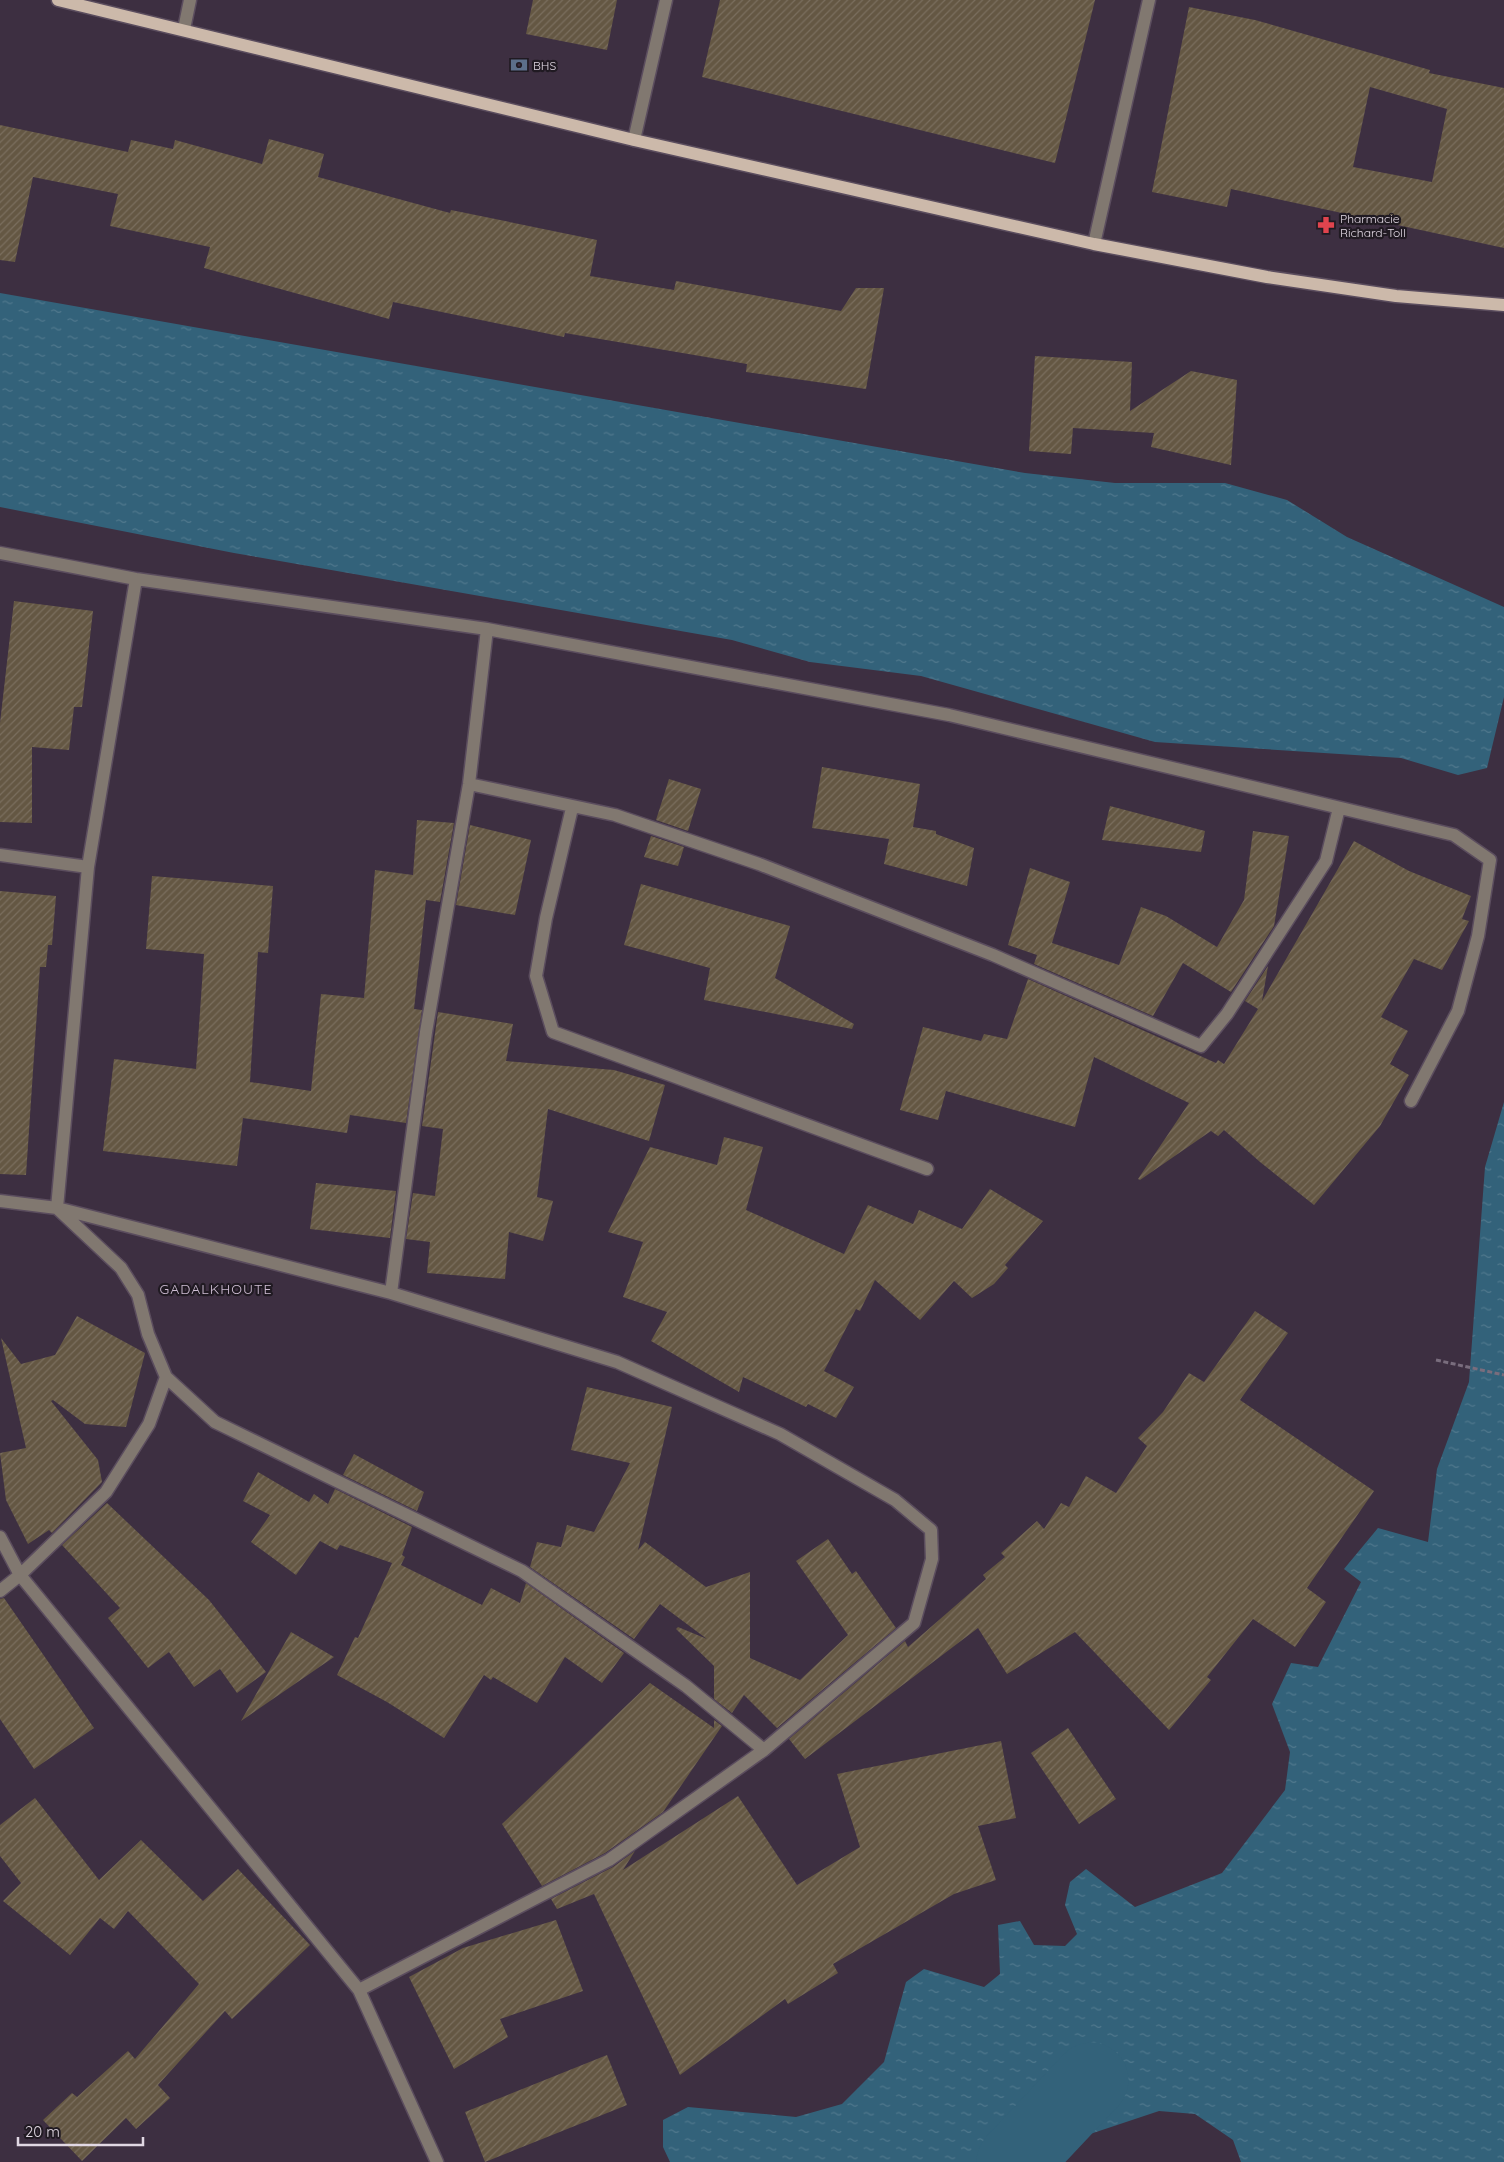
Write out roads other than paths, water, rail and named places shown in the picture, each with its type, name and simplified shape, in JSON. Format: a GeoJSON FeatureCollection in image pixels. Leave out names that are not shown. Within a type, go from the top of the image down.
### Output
{"type":"FeatureCollection","features":[{"type":"Feature","properties":{"kind":"main road"},"geometry":{"type":"LineString","coordinates":[[58,0],[184,29],[634,140],[1094,244],[1267,277],[1396,296],[1504,305]]}},
{"type":"Feature","properties":{"kind":"street"},"geometry":{"type":"LineString","coordinates":[[184,29],[190,0]]}},
{"type":"Feature","properties":{"kind":"street"},"geometry":{"type":"LineString","coordinates":[[634,140],[666,0]]}},
{"type":"Feature","properties":{"kind":"street"},"geometry":{"type":"LineString","coordinates":[[1094,244],[1149,0]]}},
{"type":"Feature","properties":{"kind":"street"},"geometry":{"type":"LineString","coordinates":[[0,553],[136,580],[487,629],[949,715],[1454,835],[1490,860],[1478,936],[1458,1011],[1411,1101]]}},
{"type":"Feature","properties":{"kind":"street"},"geometry":{"type":"LineString","coordinates":[[57,1208],[88,867],[136,580]]}},
{"type":"Feature","properties":{"kind":"street"},"geometry":{"type":"LineString","coordinates":[[390,1292],[426,1032],[469,784],[487,629]]}},
{"type":"Feature","properties":{"kind":"street"},"geometry":{"type":"LineString","coordinates":[[469,784],[572,808],[615,815],[759,864],[992,955],[1201,1046],[1227,1014],[1326,861],[1339,808]]}},
{"type":"Feature","properties":{"kind":"street"},"geometry":{"type":"LineString","coordinates":[[572,808],[546,918],[536,976],[553,1032],[927,1169]]}},
{"type":"Feature","properties":{"kind":"street"},"geometry":{"type":"LineString","coordinates":[[0,855],[88,867]]}},
{"type":"Feature","properties":{"kind":"street"},"geometry":{"type":"LineString","coordinates":[[0,1201],[57,1208],[390,1292],[626,1366],[780,1434],[895,1500],[931,1530],[932,1559],[914,1623],[764,1750],[609,1860],[359,1990]]}},
{"type":"Feature","properties":{"kind":"street"},"geometry":{"type":"LineString","coordinates":[[57,1208],[121,1268],[138,1295],[148,1334],[166,1377],[215,1422],[522,1570],[686,1686],[764,1750]]}},
{"type":"Feature","properties":{"kind":"street"},"geometry":{"type":"LineString","coordinates":[[0,1591],[20,1575],[106,1492],[149,1424],[166,1377]]}},
{"type":"Feature","properties":{"kind":"street"},"geometry":{"type":"LineString","coordinates":[[0,1537],[20,1575],[359,1990],[437,2162]]}},
{"type":"Feature","properties":{"kind":"water"},"geometry":{"type":"Polygon","coordinates":[[[0,293],[1025,473],[1115,483],[1225,483],[1287,500],[1347,537],[1504,607],[1504,697],[1487,768],[1458,775],[1401,758],[1155,742],[921,676],[810,662],[732,640],[234,553],[0,507],[0,293]]]}},
{"type":"Feature","properties":{"kind":"water"},"geometry":{"type":"Polygon","coordinates":[[[1504,1102],[1504,2162],[1241,2162],[1233,2140],[1195,2114],[1159,2111],[1006,2162],[670,2162],[663,2147],[663,2120],[688,2107],[796,2117],[842,2104],[884,2062],[906,1982],[924,1969],[984,1987],[1000,1974],[998,1925],[1020,1921],[1034,1945],[1065,1946],[1077,1934],[1065,1905],[1070,1882],[1086,1869],[1135,1907],[1222,1873],[1285,1790],[1290,1752],[1272,1704],[1291,1663],[1318,1667],[1361,1582],[1344,1569],[1378,1528],[1428,1542],[1437,1469],[1469,1382],[1485,1167],[1504,1102]]]}},
{"type":"Feature","properties":{"kind":"waterway"},"geometry":{"type":"LineString","coordinates":[[1014,2162],[1091,2080]]}},
{"type":"Feature","properties":{"kind":"place","name":"BHS"},"geometry":{"type":"Point","coordinates":[519,65]}},
{"type":"Feature","properties":{"kind":"place","name":"Pharmacie Richard-Toll"},"geometry":{"type":"Point","coordinates":[1326,225]}},
{"type":"Feature","properties":{"kind":"district","name":"GADALKHOUTE"},"geometry":{"type":"Point","coordinates":[216,1289]}}]}
